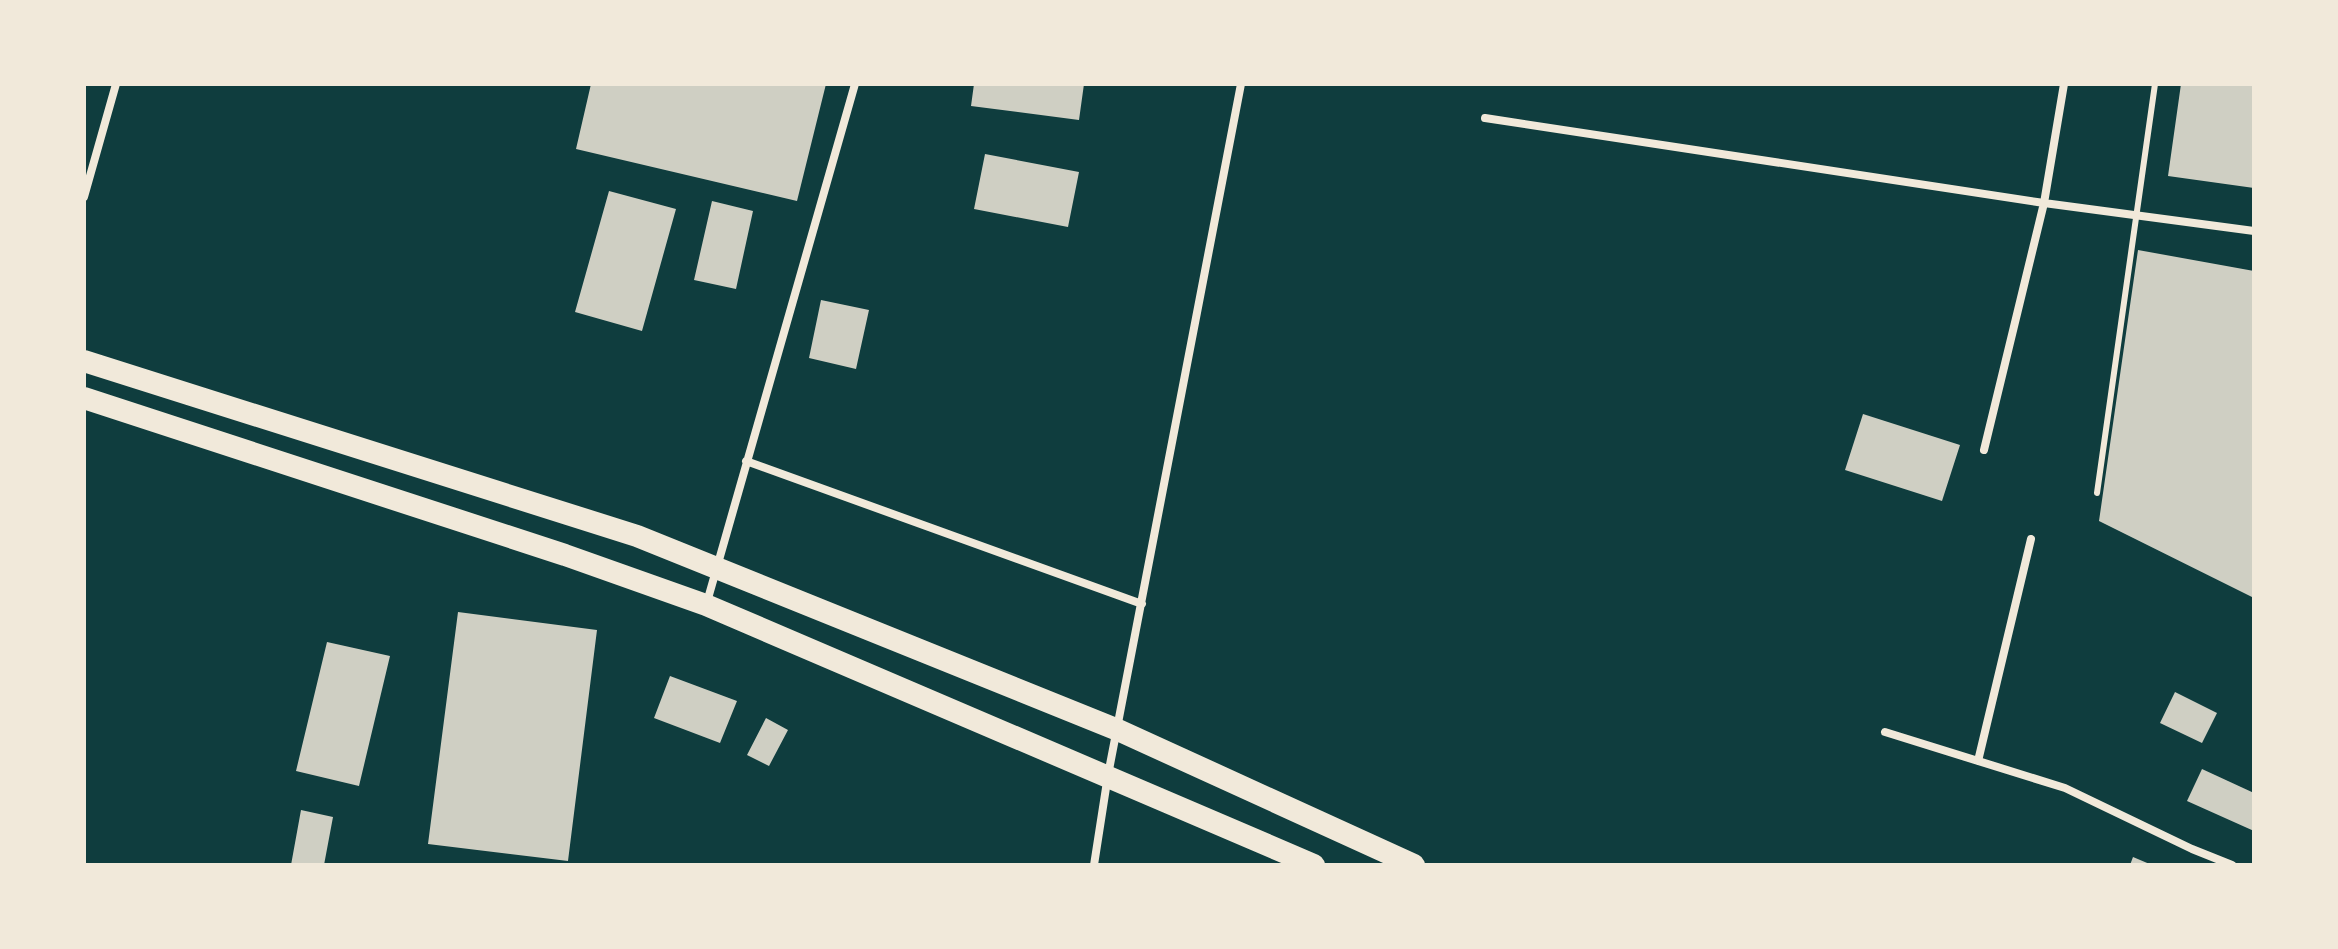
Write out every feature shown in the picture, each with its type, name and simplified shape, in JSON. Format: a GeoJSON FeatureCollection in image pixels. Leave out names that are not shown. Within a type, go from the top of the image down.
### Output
{"type":"FeatureCollection","features":[{"type":"Feature","properties":{"kind":"highway"},"geometry":{"type":"LineString","coordinates":[[84,361],[637,536],[1118,730],[1414,865]]}},
{"type":"Feature","properties":{"kind":"highway"},"geometry":{"type":"LineString","coordinates":[[84,398],[565,555],[706,605],[1314,865]]}},
{"type":"Feature","properties":{"kind":"street"},"geometry":{"type":"LineString","coordinates":[[84,197],[116,84]]}},
{"type":"Feature","properties":{"kind":"street"},"geometry":{"type":"LineString","coordinates":[[706,605],[855,84]]}},
{"type":"Feature","properties":{"kind":"street"},"geometry":{"type":"LineString","coordinates":[[1094,865],[1108,775],[1241,84]]}},
{"type":"Feature","properties":{"kind":"street"},"geometry":{"type":"LineString","coordinates":[[1984,450],[2044,203],[2064,84]]}},
{"type":"Feature","properties":{"kind":"street"},"geometry":{"type":"LineString","coordinates":[[1485,118],[2044,203],[2254,231]]}},
{"type":"Feature","properties":{"kind":"street"},"geometry":{"type":"LineString","coordinates":[[746,461],[1142,604]]}},
{"type":"Feature","properties":{"kind":"street"},"geometry":{"type":"LineString","coordinates":[[1978,761],[2031,539]]}},
{"type":"Feature","properties":{"kind":"street"},"geometry":{"type":"LineString","coordinates":[[1885,732],[2065,788],[2232,865]]}},
{"type":"Feature","properties":{"kind":"lane"},"geometry":{"type":"LineString","coordinates":[[2097,493],[2155,84]]}},
{"type":"Feature","properties":{"kind":"building"},"geometry":{"type":"Polygon","coordinates":[[[591,84],[826,84],[797,201],[576,149],[591,84]]]}},
{"type":"Feature","properties":{"kind":"building"},"geometry":{"type":"Polygon","coordinates":[[[974,84],[1084,84],[1079,120],[971,106],[974,84]]]}},
{"type":"Feature","properties":{"kind":"building"},"geometry":{"type":"Polygon","coordinates":[[[2181,84],[2254,84],[2254,188],[2168,176],[2181,84]]]}},
{"type":"Feature","properties":{"kind":"building"},"geometry":{"type":"Polygon","coordinates":[[[985,154],[1079,172],[1068,227],[974,209],[985,154]]]}},
{"type":"Feature","properties":{"kind":"building"},"geometry":{"type":"Polygon","coordinates":[[[609,191],[676,209],[642,331],[575,312],[609,191]]]}},
{"type":"Feature","properties":{"kind":"building"},"geometry":{"type":"Polygon","coordinates":[[[712,201],[753,211],[736,289],[694,280],[712,201]]]}},
{"type":"Feature","properties":{"kind":"building"},"geometry":{"type":"Polygon","coordinates":[[[2138,250],[2254,271],[2254,598],[2099,521],[2138,250]]]}},
{"type":"Feature","properties":{"kind":"building"},"geometry":{"type":"Polygon","coordinates":[[[821,300],[869,310],[856,369],[809,358],[821,300]]]}},
{"type":"Feature","properties":{"kind":"building"},"geometry":{"type":"Polygon","coordinates":[[[1863,414],[1960,445],[1942,501],[1845,470],[1863,414]]]}},
{"type":"Feature","properties":{"kind":"building"},"geometry":{"type":"Polygon","coordinates":[[[458,612],[597,630],[568,861],[428,844],[458,612]]]}},
{"type":"Feature","properties":{"kind":"building"},"geometry":{"type":"Polygon","coordinates":[[[327,642],[390,656],[359,786],[296,771],[327,642]]]}},
{"type":"Feature","properties":{"kind":"building"},"geometry":{"type":"Polygon","coordinates":[[[670,676],[737,701],[720,743],[654,718],[670,676]]]}},
{"type":"Feature","properties":{"kind":"building"},"geometry":{"type":"Polygon","coordinates":[[[2175,692],[2217,713],[2202,743],[2160,723],[2175,692]]]}},
{"type":"Feature","properties":{"kind":"building"},"geometry":{"type":"Polygon","coordinates":[[[766,718],[788,730],[769,766],[747,755],[766,718]]]}},
{"type":"Feature","properties":{"kind":"building"},"geometry":{"type":"Polygon","coordinates":[[[2202,769],[2254,793],[2254,831],[2187,801],[2202,769]]]}},
{"type":"Feature","properties":{"kind":"building"},"geometry":{"type":"Polygon","coordinates":[[[301,810],[333,817],[324,865],[291,865],[301,810]]]}},
{"type":"Feature","properties":{"kind":"building"},"geometry":{"type":"Polygon","coordinates":[[[2133,857],[2152,865],[2130,865],[2133,857]]]}}]}
